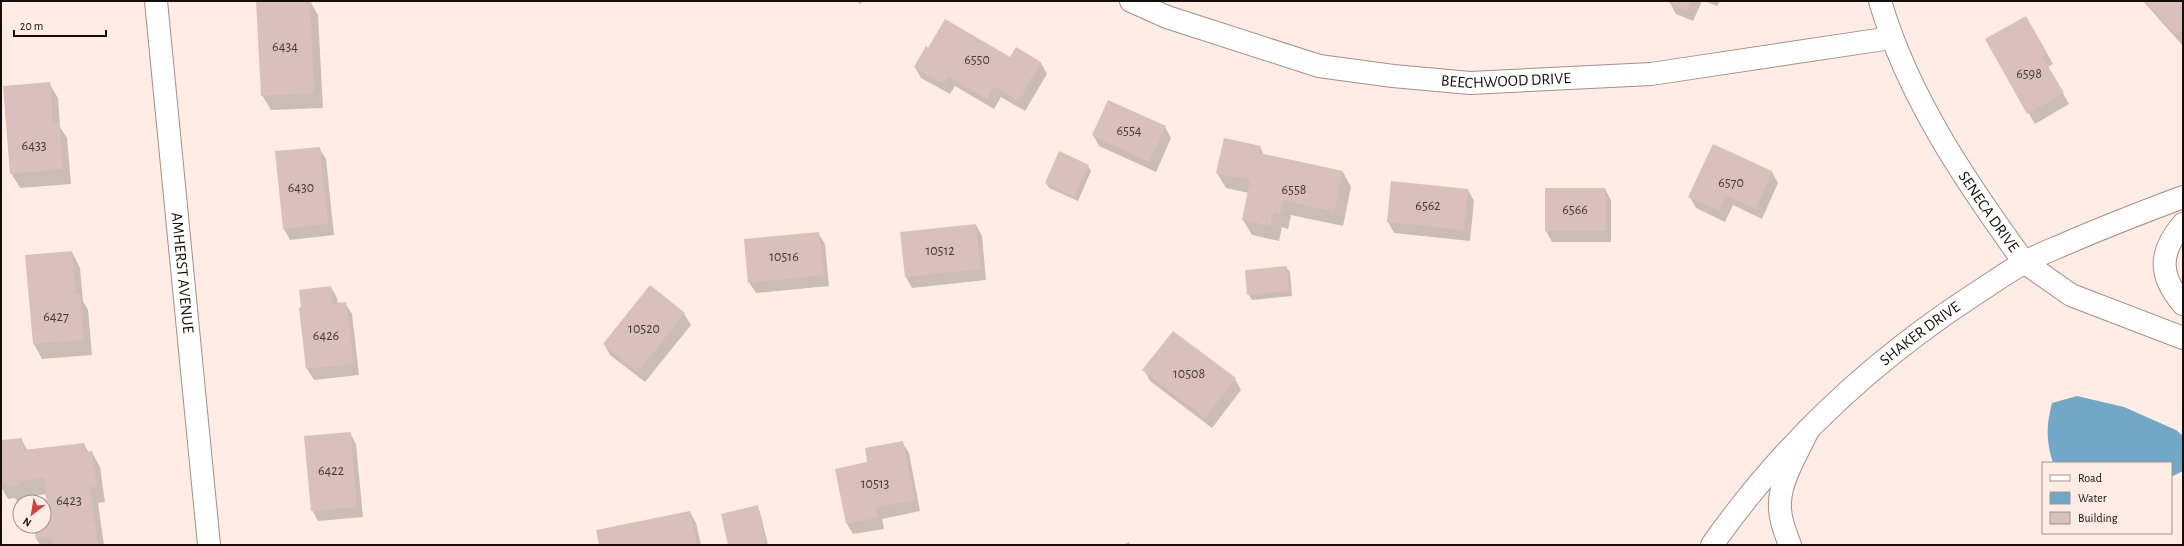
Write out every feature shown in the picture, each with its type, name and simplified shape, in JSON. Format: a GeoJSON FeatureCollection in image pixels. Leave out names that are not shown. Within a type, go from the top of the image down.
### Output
{"type":"FeatureCollection","features":[{"type":"Feature","properties":{"kind":"main road","name":"AMHERST AVENUE"},"geometry":{"type":"LineString","coordinates":[[156,1],[209,545]]}},
{"type":"Feature","properties":{"kind":"main road","name":"BEECHWOOD DRIVE"},"geometry":{"type":"LineString","coordinates":[[1131,1],[1167,17],[1319,66],[1393,76],[1470,83],[1556,80],[1651,74],[1891,38]]}},
{"type":"Feature","properties":{"kind":"main road","name":"SENECA DRIVE"},"geometry":{"type":"LineString","coordinates":[[1880,1],[1891,38],[1932,123],[1973,191],[2024,262],[2071,295],[2183,338]]}},
{"type":"Feature","properties":{"kind":"main road","name":"SHAKER DRIVE"},"geometry":{"type":"LineString","coordinates":[[1712,545],[1741,503],[1777,461],[1890,354],[1953,308],[2024,262],[2116,222],[2183,197]]}},
{"type":"Feature","properties":{"kind":"main road"},"geometry":{"type":"LineString","coordinates":[[2183,224],[2171,241],[2165,258],[2165,274],[2171,290],[2183,304]]}},
{"type":"Feature","properties":{"kind":"main road"},"geometry":{"type":"LineString","coordinates":[[1790,545],[1783,527],[1780,502],[1786,477],[1808,430]]}},
{"type":"Feature","properties":{"kind":"water"},"geometry":{"type":"Polygon","coordinates":[[[2077,396],[2124,407],[2176,430],[2183,436],[2183,471],[2172,476],[2172,462],[2053,462],[2049,447],[2048,433],[2052,403],[2077,396]]]}},
{"type":"Feature","properties":{"kind":"building"},"geometry":{"type":"Polygon","coordinates":[[[256,1],[310,1],[314,93],[261,96],[256,1]]]}},
{"type":"Feature","properties":{"kind":"building"},"geometry":{"type":"Polygon","coordinates":[[[1670,1],[1691,1],[1687,11],[1669,3],[1670,1]]]}},
{"type":"Feature","properties":{"kind":"building"},"geometry":{"type":"Polygon","coordinates":[[[2145,1],[2183,1],[2183,29],[2176,35],[2145,1]]]}},
{"type":"Feature","properties":{"kind":"building"},"geometry":{"type":"Polygon","coordinates":[[[2026,16],[2047,53],[2042,56],[2064,93],[2027,114],[1985,39],[2026,16]]]}},
{"type":"Feature","properties":{"kind":"building"},"geometry":{"type":"Polygon","coordinates":[[[945,19],[1010,57],[1016,47],[1041,62],[1019,101],[994,86],[987,99],[948,76],[944,84],[914,67],[926,46],[928,48],[945,19]]]}},
{"type":"Feature","properties":{"kind":"building"},"geometry":{"type":"Polygon","coordinates":[[[50,82],[53,123],[59,122],[63,169],[10,174],[3,86],[50,82]]]}},
{"type":"Feature","properties":{"kind":"building"},"geometry":{"type":"Polygon","coordinates":[[[1108,100],[1166,126],[1149,162],[1092,135],[1108,100]]]}},
{"type":"Feature","properties":{"kind":"building"},"geometry":{"type":"Polygon","coordinates":[[[1224,138],[1261,146],[1259,153],[1343,171],[1334,212],[1283,200],[1280,214],[1274,213],[1270,226],[1242,220],[1250,180],[1216,173],[1224,138]]]}},
{"type":"Feature","properties":{"kind":"building"},"geometry":{"type":"Polygon","coordinates":[[[1713,144],[1772,171],[1756,209],[1726,195],[1719,211],[1688,197],[1713,144]]]}},
{"type":"Feature","properties":{"kind":"building"},"geometry":{"type":"Polygon","coordinates":[[[320,147],[328,224],[283,229],[275,151],[320,147]]]}},
{"type":"Feature","properties":{"kind":"building"},"geometry":{"type":"Polygon","coordinates":[[[1059,151],[1089,165],[1074,197],[1045,183],[1059,151]]]}},
{"type":"Feature","properties":{"kind":"building"},"geometry":{"type":"Polygon","coordinates":[[[1391,181],[1468,189],[1464,230],[1387,222],[1391,181]]]}},
{"type":"Feature","properties":{"kind":"building"},"geometry":{"type":"Polygon","coordinates":[[[1545,188],[1605,188],[1606,231],[1545,231],[1545,188]]]}},
{"type":"Feature","properties":{"kind":"building"},"geometry":{"type":"Polygon","coordinates":[[[976,224],[981,269],[905,277],[900,232],[976,224]]]}},
{"type":"Feature","properties":{"kind":"building"},"geometry":{"type":"Polygon","coordinates":[[[819,232],[824,275],[748,283],[744,239],[819,232]]]}},
{"type":"Feature","properties":{"kind":"building"},"geometry":{"type":"Polygon","coordinates":[[[72,251],[76,294],[80,294],[84,340],[33,344],[25,255],[72,251]]]}},
{"type":"Feature","properties":{"kind":"building"},"geometry":{"type":"Polygon","coordinates":[[[1287,266],[1289,291],[1247,295],[1245,270],[1287,266]]]}},
{"type":"Feature","properties":{"kind":"building"},"geometry":{"type":"Polygon","coordinates":[[[650,285],[685,313],[638,372],[603,344],[650,285]]]}},
{"type":"Feature","properties":{"kind":"building"},"geometry":{"type":"Polygon","coordinates":[[[331,286],[333,303],[346,302],[354,364],[306,369],[299,308],[301,307],[299,290],[331,286]]]}},
{"type":"Feature","properties":{"kind":"building"},"geometry":{"type":"Polygon","coordinates":[[[1173,331],[1236,378],[1205,418],[1142,370],[1173,331]]]}},
{"type":"Feature","properties":{"kind":"building"},"geometry":{"type":"Polygon","coordinates":[[[351,432],[357,507],[311,511],[304,436],[351,432]]]}},
{"type":"Feature","properties":{"kind":"building"},"geometry":{"type":"Polygon","coordinates":[[[22,438],[23,450],[84,443],[86,452],[92,451],[97,487],[90,488],[98,545],[52,545],[51,537],[36,540],[35,534],[52,534],[52,494],[46,494],[44,478],[18,482],[19,485],[7,486],[7,483],[1,484],[1,440],[22,438]]]}},
{"type":"Feature","properties":{"kind":"building"},"geometry":{"type":"Polygon","coordinates":[[[903,441],[915,500],[876,508],[878,518],[846,524],[835,469],[867,462],[865,448],[903,441]]]}},
{"type":"Feature","properties":{"kind":"building"},"geometry":{"type":"Polygon","coordinates":[[[758,505],[766,545],[728,545],[721,514],[758,505]]]}},
{"type":"Feature","properties":{"kind":"building"},"geometry":{"type":"Polygon","coordinates":[[[690,511],[697,545],[599,545],[596,530],[690,511]]]}}]}
